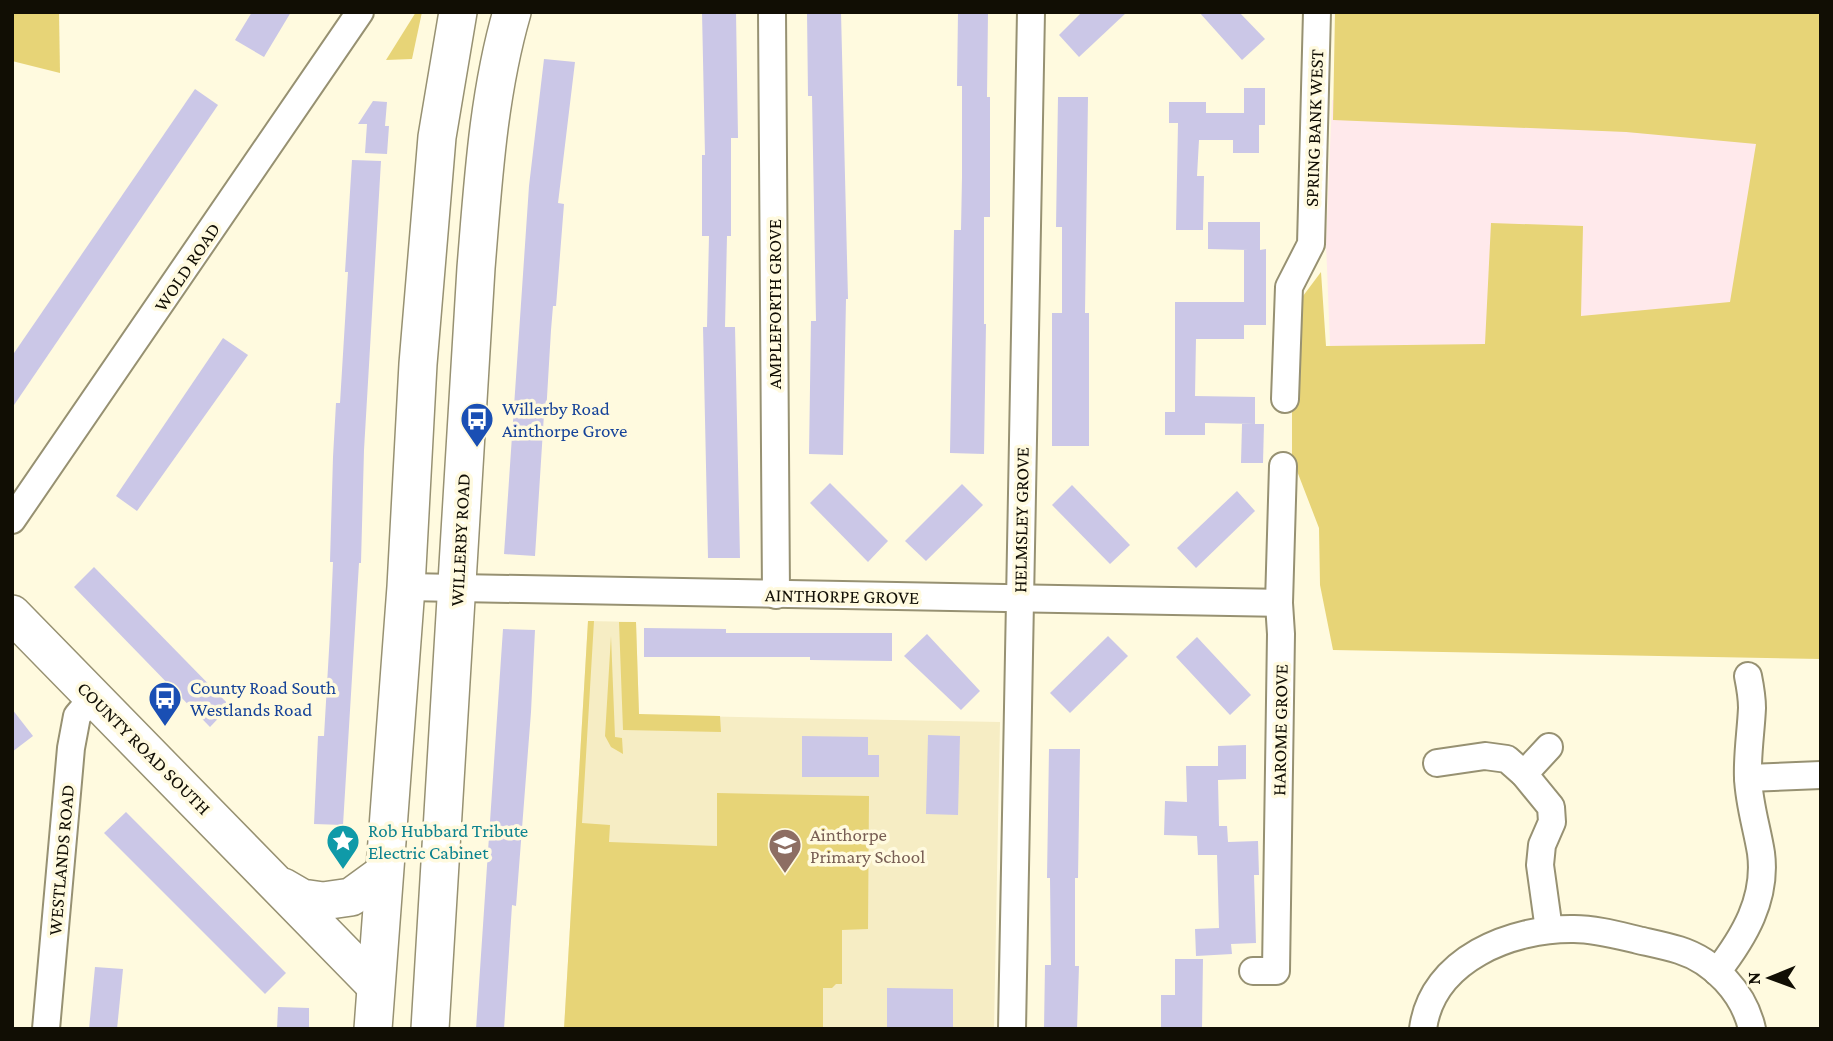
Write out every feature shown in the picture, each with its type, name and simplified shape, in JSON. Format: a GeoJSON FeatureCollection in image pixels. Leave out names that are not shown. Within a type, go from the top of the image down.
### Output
{"type":"FeatureCollection","features":[{"type":"Feature","properties":{"kind":"street","name":"WOLD ROAD"},"geometry":{"type":"LineString","coordinates":[[12,520],[360,12]]}},
{"type":"Feature","properties":{"kind":"street"},"geometry":{"type":"LineString","coordinates":[[373,1029],[436,137],[458,12]]}},
{"type":"Feature","properties":{"kind":"street","name":"WILLERBY ROAD"},"geometry":{"type":"LineString","coordinates":[[430,1029],[476,268],[486,151],[512,12]]}},
{"type":"Feature","properties":{"kind":"street","name":"AMPLEFORTH GROVE"},"geometry":{"type":"LineString","coordinates":[[772,12],[776,595]]}},
{"type":"Feature","properties":{"kind":"street","name":"HELMSLEY GROVE"},"geometry":{"type":"LineString","coordinates":[[1012,1029],[1031,12]]}},
{"type":"Feature","properties":{"kind":"street","name":"SPRING BANK WEST"},"geometry":{"type":"LineString","coordinates":[[1286,399],[1289,288],[1311,244],[1317,12]]}},
{"type":"Feature","properties":{"kind":"street","name":"HAROME GROVE"},"geometry":{"type":"LineString","coordinates":[[1253,971],[1276,971],[1282,634],[1279,603],[1283,466]]}},
{"type":"Feature","properties":{"kind":"street","name":"AINTHORPE GROVE"},"geometry":{"type":"LineString","coordinates":[[406,587],[1279,603]]}},
{"type":"Feature","properties":{"kind":"street","name":"COUNTY ROAD SOUTH"},"geometry":{"type":"LineString","coordinates":[[12,614],[289,890],[376,968]]}},
{"type":"Feature","properties":{"kind":"street"},"geometry":{"type":"LineString","coordinates":[[1717,972],[1737,946],[1753,916],[1762,883],[1761,854],[1751,810],[1748,778],[1752,707],[1748,676]]}},
{"type":"Feature","properties":{"kind":"street","name":"WESTLANDS ROAD"},"geometry":{"type":"LineString","coordinates":[[46,1029],[71,748],[77,716],[93,697]]}},
{"type":"Feature","properties":{"kind":"street"},"geometry":{"type":"LineString","coordinates":[[1524,774],[1549,747]]}},
{"type":"Feature","properties":{"kind":"street"},"geometry":{"type":"LineString","coordinates":[[1437,763],[1485,756],[1507,759],[1524,774],[1551,807],[1552,822],[1542,845],[1540,865],[1549,930]]}},
{"type":"Feature","properties":{"kind":"street"},"geometry":{"type":"LineString","coordinates":[[1748,778],[1821,775]]}},
{"type":"Feature","properties":{"kind":"street"},"geometry":{"type":"LineString","coordinates":[[289,890],[323,901],[351,897],[384,873]]}},
{"type":"Feature","properties":{"kind":"street"},"geometry":{"type":"LineString","coordinates":[[1423,1029],[1424,1018],[1441,982],[1478,952],[1514,936],[1576,929],[1682,950],[1717,972],[1738,992],[1750,1017],[1752,1029]]}},
{"type":"Feature","properties":{"kind":"shaded area"},"geometry":{"type":"Polygon","coordinates":[[[12,12],[59,12],[60,73],[12,61],[12,12]]]}},
{"type":"Feature","properties":{"kind":"shaded area"},"geometry":{"type":"Polygon","coordinates":[[[416,12],[422,12],[412,59],[386,60],[416,12]]]}},
{"type":"Feature","properties":{"kind":"shaded area"},"geometry":{"type":"Polygon","coordinates":[[[1335,12],[1821,12],[1821,659],[1333,650],[1320,585],[1319,528],[1292,458],[1292,355],[1300,300],[1321,272],[1326,346],[1485,344],[1491,223],[1583,226],[1581,316],[1730,302],[1756,144],[1626,132],[1333,120],[1335,12]]]}},
{"type":"Feature","properties":{"kind":"shaded area"},"geometry":{"type":"Polygon","coordinates":[[[1792,92],[1813,389],[1331,369],[1326,243],[1332,100],[1792,92]]]}},
{"type":"Feature","properties":{"kind":"shaded area","name":"Ainthorpe Primary School"},"geometry":{"type":"Polygon","coordinates":[[[588,621],[636,622],[639,715],[1000,722],[994,1029],[564,1029],[588,621]]]}},
{"type":"Feature","properties":{"kind":"shaded area"},"geometry":{"type":"Polygon","coordinates":[[[588,621],[594,621],[582,823],[610,825],[609,842],[717,846],[717,793],[869,796],[868,929],[842,930],[842,984],[823,988],[823,1029],[564,1029],[588,621]]]}},
{"type":"Feature","properties":{"kind":"shaded area"},"geometry":{"type":"Polygon","coordinates":[[[619,622],[636,622],[639,714],[720,716],[721,732],[623,730],[619,622]]]}},
{"type":"Feature","properties":{"kind":"shaded area"},"geometry":{"type":"Polygon","coordinates":[[[611,636],[615,737],[622,738],[623,754],[611,747],[605,736],[611,636]]]}},
{"type":"Feature","properties":{"kind":"building"},"geometry":{"type":"Polygon","coordinates":[[[252,12],[291,12],[264,57],[235,40],[252,12]]]}},
{"type":"Feature","properties":{"kind":"building"},"geometry":{"type":"Polygon","coordinates":[[[702,12],[736,12],[738,138],[731,138],[731,236],[727,236],[725,327],[735,327],[740,558],[708,558],[703,327],[707,327],[709,236],[702,236],[702,155],[705,155],[702,12]]]}},
{"type":"Feature","properties":{"kind":"building"},"geometry":{"type":"Polygon","coordinates":[[[807,12],[841,12],[848,299],[843,455],[809,454],[811,321],[816,321],[812,96],[808,96],[807,12]]]}},
{"type":"Feature","properties":{"kind":"building"},"geometry":{"type":"Polygon","coordinates":[[[958,12],[988,12],[990,217],[984,217],[984,454],[950,453],[954,230],[961,230],[962,177],[962,86],[957,86],[958,12]]]}},
{"type":"Feature","properties":{"kind":"building"},"geometry":{"type":"Polygon","coordinates":[[[1082,12],[1127,12],[1079,57],[1059,35],[1082,12]]]}},
{"type":"Feature","properties":{"kind":"building"},"geometry":{"type":"Polygon","coordinates":[[[1199,12],[1239,12],[1265,39],[1242,60],[1199,12]]]}},
{"type":"Feature","properties":{"kind":"building"},"geometry":{"type":"Polygon","coordinates":[[[544,59],[575,62],[558,203],[564,204],[544,414],[535,556],[504,554],[529,186],[544,59]]]}},
{"type":"Feature","properties":{"kind":"building"},"geometry":{"type":"Polygon","coordinates":[[[1244,88],[1265,88],[1265,125],[1259,125],[1259,153],[1233,153],[1233,140],[1199,140],[1197,176],[1204,176],[1203,230],[1176,230],[1178,123],[1169,123],[1169,102],[1206,102],[1206,113],[1244,113],[1244,88]]]}},
{"type":"Feature","properties":{"kind":"building"},"geometry":{"type":"Polygon","coordinates":[[[195,89],[218,105],[12,408],[12,356],[195,89]]]}},
{"type":"Feature","properties":{"kind":"building"},"geometry":{"type":"Polygon","coordinates":[[[1058,97],[1088,97],[1085,313],[1089,313],[1089,446],[1052,446],[1052,313],[1062,313],[1062,227],[1056,227],[1058,97]]]}},
{"type":"Feature","properties":{"kind":"building"},"geometry":{"type":"Polygon","coordinates":[[[373,101],[387,102],[387,154],[365,153],[367,124],[358,124],[373,101]]]}},
{"type":"Feature","properties":{"kind":"building"},"geometry":{"type":"Polygon","coordinates":[[[352,160],[381,161],[364,450],[361,563],[343,825],[314,824],[318,736],[324,736],[330,633],[333,457],[336,403],[340,403],[352,160]]]}},
{"type":"Feature","properties":{"kind":"building"},"geometry":{"type":"Polygon","coordinates":[[[1208,222],[1260,222],[1260,250],[1266,249],[1266,325],[1244,325],[1244,339],[1196,339],[1195,396],[1255,397],[1255,424],[1205,423],[1205,435],[1165,435],[1165,412],[1175,412],[1175,302],[1244,302],[1244,250],[1249,250],[1208,249],[1208,222]]]}},
{"type":"Feature","properties":{"kind":"building"},"geometry":{"type":"Polygon","coordinates":[[[223,338],[248,355],[137,511],[116,496],[223,338]]]}},
{"type":"Feature","properties":{"kind":"building"},"geometry":{"type":"Polygon","coordinates":[[[1242,424],[1264,424],[1263,463],[1241,463],[1242,424]]]}},
{"type":"Feature","properties":{"kind":"building"},"geometry":{"type":"Polygon","coordinates":[[[830,483],[888,541],[868,562],[810,503],[830,483]]]}},
{"type":"Feature","properties":{"kind":"building"},"geometry":{"type":"Polygon","coordinates":[[[962,484],[983,505],[926,561],[905,541],[962,484]]]}},
{"type":"Feature","properties":{"kind":"building"},"geometry":{"type":"Polygon","coordinates":[[[1072,485],[1130,545],[1110,564],[1052,505],[1072,485]]]}},
{"type":"Feature","properties":{"kind":"building"},"geometry":{"type":"Polygon","coordinates":[[[1237,491],[1255,511],[1196,568],[1177,548],[1237,491]]]}},
{"type":"Feature","properties":{"kind":"building"},"geometry":{"type":"Polygon","coordinates":[[[94,567],[230,706],[210,727],[74,587],[94,567]]]}},
{"type":"Feature","properties":{"kind":"building"},"geometry":{"type":"Polygon","coordinates":[[[644,628],[726,629],[726,633],[892,633],[892,661],[810,660],[810,657],[644,657],[644,628]]]}},
{"type":"Feature","properties":{"kind":"building"},"geometry":{"type":"Polygon","coordinates":[[[503,629],[535,630],[531,712],[516,906],[512,905],[504,1029],[476,1029],[503,629]]]}},
{"type":"Feature","properties":{"kind":"building"},"geometry":{"type":"Polygon","coordinates":[[[927,634],[980,691],[961,710],[904,656],[927,634]]]}},
{"type":"Feature","properties":{"kind":"building"},"geometry":{"type":"Polygon","coordinates":[[[1108,636],[1128,656],[1070,713],[1050,693],[1108,636]]]}},
{"type":"Feature","properties":{"kind":"building"},"geometry":{"type":"Polygon","coordinates":[[[1197,637],[1251,695],[1230,715],[1176,657],[1197,637]]]}},
{"type":"Feature","properties":{"kind":"building"},"geometry":{"type":"Polygon","coordinates":[[[12,709],[33,736],[12,752],[12,709]]]}},
{"type":"Feature","properties":{"kind":"building"},"geometry":{"type":"Polygon","coordinates":[[[928,735],[960,736],[958,815],[926,814],[928,735]]]}},
{"type":"Feature","properties":{"kind":"building"},"geometry":{"type":"Polygon","coordinates":[[[802,736],[868,737],[868,755],[879,755],[879,777],[802,777],[802,736]]]}},
{"type":"Feature","properties":{"kind":"building"},"geometry":{"type":"Polygon","coordinates":[[[1246,745],[1246,779],[1218,780],[1219,826],[1227,826],[1228,842],[1258,841],[1259,875],[1254,875],[1256,943],[1231,944],[1232,954],[1196,956],[1195,929],[1219,928],[1217,855],[1198,855],[1197,836],[1164,835],[1165,801],[1187,802],[1186,766],[1218,766],[1218,746],[1246,745]]]}},
{"type":"Feature","properties":{"kind":"building"},"geometry":{"type":"Polygon","coordinates":[[[1049,749],[1080,749],[1078,878],[1075,878],[1075,966],[1079,966],[1077,1029],[1044,1029],[1045,965],[1051,965],[1050,878],[1047,878],[1049,749]]]}},
{"type":"Feature","properties":{"kind":"building"},"geometry":{"type":"Polygon","coordinates":[[[126,812],[286,973],[265,994],[104,833],[126,812]]]}},
{"type":"Feature","properties":{"kind":"building"},"geometry":{"type":"Polygon","coordinates":[[[1175,959],[1203,959],[1202,1029],[1161,1029],[1161,995],[1175,995],[1175,959]]]}},
{"type":"Feature","properties":{"kind":"building"},"geometry":{"type":"Polygon","coordinates":[[[95,967],[123,969],[117,1029],[89,1029],[95,967]]]}},
{"type":"Feature","properties":{"kind":"building"},"geometry":{"type":"Polygon","coordinates":[[[887,988],[953,989],[953,1029],[887,1029],[887,988]]]}},
{"type":"Feature","properties":{"kind":"building"},"geometry":{"type":"Polygon","coordinates":[[[278,1007],[309,1008],[309,1029],[277,1029],[278,1007]]]}},
{"type":"Feature","properties":{"kind":"place","name":"Willerby Road Ainthorpe Grove"},"geometry":{"type":"Point","coordinates":[477,449]}},
{"type":"Feature","properties":{"kind":"place","name":"County Road South Westlands Road"},"geometry":{"type":"Point","coordinates":[165,728]}},
{"type":"Feature","properties":{"kind":"place","name":"Rob Hubbard Tribute Electric Cabinet"},"geometry":{"type":"Point","coordinates":[343,871]}},
{"type":"Feature","properties":{"kind":"place","name":"Ainthorpe Primary School"},"geometry":{"type":"Point","coordinates":[785,875]}}]}
